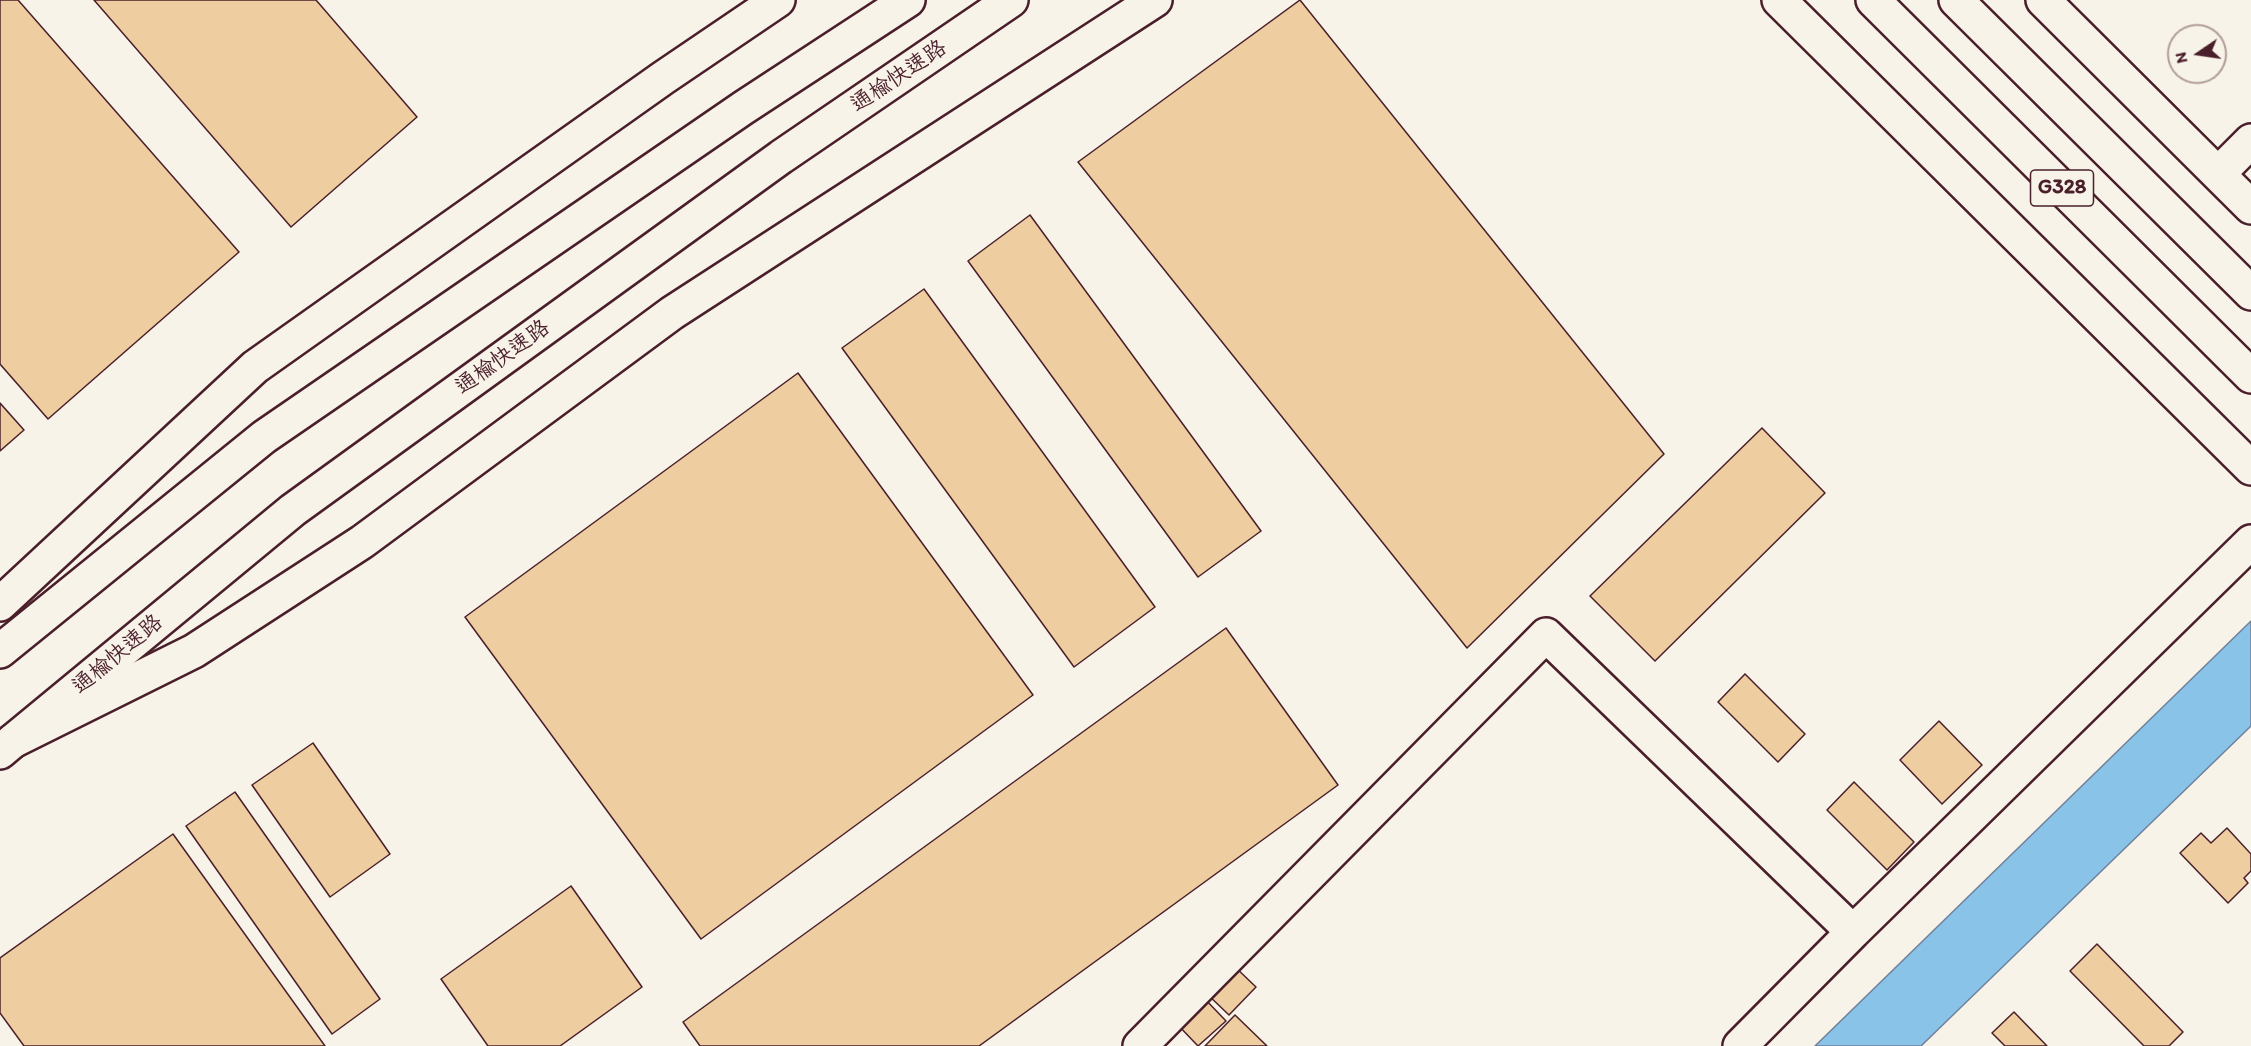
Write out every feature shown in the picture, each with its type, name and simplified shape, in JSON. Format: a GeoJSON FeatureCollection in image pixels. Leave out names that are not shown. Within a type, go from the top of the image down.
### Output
{"type":"FeatureCollection","features":[{"type":"Feature","properties":{"kind":"main road"},"geometry":{"type":"LineString","coordinates":[[0,604],[255,367],[663,78],[778,0]]}},
{"type":"Feature","properties":{"kind":"main road"},"geometry":{"type":"LineString","coordinates":[[0,651],[264,436],[743,108],[908,0]]}},
{"type":"Feature","properties":{"kind":"main road","name":"通榆快速路"},"geometry":{"type":"LineString","coordinates":[[7,747],[303,503],[781,157],[1011,0]]}},
{"type":"Feature","properties":{"kind":"main road"},"geometry":{"type":"LineString","coordinates":[[7,747],[194,651],[362,542],[672,313],[1155,0]]}},
{"type":"Feature","properties":{"kind":"main road"},"geometry":{"type":"LineString","coordinates":[[1779,0],[2251,468]]}},
{"type":"Feature","properties":{"kind":"main road","name":"G328"},"geometry":{"type":"LineString","coordinates":[[1873,0],[2251,376]]}},
{"type":"Feature","properties":{"kind":"main road","name":"G328"},"geometry":{"type":"LineString","coordinates":[[1956,0],[2251,292]]}},
{"type":"Feature","properties":{"kind":"main road"},"geometry":{"type":"LineString","coordinates":[[2043,0],[2251,207]]}},
{"type":"Feature","properties":{"kind":"main road"},"geometry":{"type":"LineString","coordinates":[[2218,174],[2251,141]]}},
{"type":"Feature","properties":{"kind":"main road"},"geometry":{"type":"LineString","coordinates":[[1740,1046],[1853,932],[2251,542]]}},
{"type":"Feature","properties":{"kind":"main road"},"geometry":{"type":"LineString","coordinates":[[1140,1046],[1546,635],[1853,932]]}},
{"type":"Feature","properties":{"kind":"water"},"geometry":{"type":"Polygon","coordinates":[[[2251,621],[2251,726],[1921,1046],[1815,1046],[2251,621]]]}},
{"type":"Feature","properties":{"kind":"building"},"geometry":{"type":"Polygon","coordinates":[[[0,0],[18,0],[239,252],[48,419],[0,364],[0,0]]]}},
{"type":"Feature","properties":{"kind":"building"},"geometry":{"type":"Polygon","coordinates":[[[94,0],[316,0],[417,117],[291,227],[94,0]]]}},
{"type":"Feature","properties":{"kind":"building"},"geometry":{"type":"Polygon","coordinates":[[[1300,0],[1664,454],[1467,648],[1078,162],[1300,0]]]}},
{"type":"Feature","properties":{"kind":"building"},"geometry":{"type":"Polygon","coordinates":[[[1030,215],[1261,531],[1198,577],[968,261],[1030,215]]]}},
{"type":"Feature","properties":{"kind":"building"},"geometry":{"type":"Polygon","coordinates":[[[924,289],[1155,607],[1074,667],[842,348],[924,289]]]}},
{"type":"Feature","properties":{"kind":"building"},"geometry":{"type":"Polygon","coordinates":[[[798,373],[1033,695],[701,939],[465,617],[798,373]]]}},
{"type":"Feature","properties":{"kind":"building"},"geometry":{"type":"Polygon","coordinates":[[[0,403],[24,430],[0,451],[0,403]]]}},
{"type":"Feature","properties":{"kind":"building"},"geometry":{"type":"Polygon","coordinates":[[[1762,428],[1825,493],[1655,661],[1590,596],[1762,428]]]}},
{"type":"Feature","properties":{"kind":"building"},"geometry":{"type":"Polygon","coordinates":[[[1226,628],[1338,785],[979,1046],[700,1046],[683,1022],[1226,628]]]}},
{"type":"Feature","properties":{"kind":"building"},"geometry":{"type":"Polygon","coordinates":[[[1745,674],[1805,734],[1778,762],[1718,702],[1745,674]]]}},
{"type":"Feature","properties":{"kind":"building"},"geometry":{"type":"Polygon","coordinates":[[[1939,721],[1982,765],[1942,804],[1900,760],[1939,721]]]}},
{"type":"Feature","properties":{"kind":"building"},"geometry":{"type":"Polygon","coordinates":[[[313,743],[390,854],[330,897],[252,785],[313,743]]]}},
{"type":"Feature","properties":{"kind":"building"},"geometry":{"type":"Polygon","coordinates":[[[1854,782],[1914,842],[1887,870],[1827,810],[1854,782]]]}},
{"type":"Feature","properties":{"kind":"building"},"geometry":{"type":"Polygon","coordinates":[[[235,792],[380,999],[332,1034],[186,826],[235,792]]]}},
{"type":"Feature","properties":{"kind":"building"},"geometry":{"type":"Polygon","coordinates":[[[2227,828],[2251,854],[2251,871],[2244,878],[2248,883],[2228,903],[2180,853],[2201,833],[2211,843],[2227,828]]]}},
{"type":"Feature","properties":{"kind":"building"},"geometry":{"type":"Polygon","coordinates":[[[173,834],[325,1046],[24,1046],[0,1013],[0,958],[173,834]]]}},
{"type":"Feature","properties":{"kind":"building"},"geometry":{"type":"Polygon","coordinates":[[[571,886],[642,987],[560,1046],[488,1046],[441,979],[571,886]]]}},
{"type":"Feature","properties":{"kind":"building"},"geometry":{"type":"Polygon","coordinates":[[[2097,944],[2183,1032],[2169,1046],[2144,1046],[2070,971],[2097,944]]]}},
{"type":"Feature","properties":{"kind":"building"},"geometry":{"type":"Polygon","coordinates":[[[1233,965],[1256,987],[1229,1015],[1206,993],[1233,965]]]}},
{"type":"Feature","properties":{"kind":"building"},"geometry":{"type":"Polygon","coordinates":[[[1203,997],[1226,1021],[1198,1046],[1176,1023],[1203,997]]]}},
{"type":"Feature","properties":{"kind":"building"},"geometry":{"type":"Polygon","coordinates":[[[2014,1012],[2047,1046],[2005,1046],[1992,1033],[2014,1012]]]}},
{"type":"Feature","properties":{"kind":"building"},"geometry":{"type":"Polygon","coordinates":[[[1235,1015],[1267,1046],[1205,1046],[1235,1015]]]}}]}
